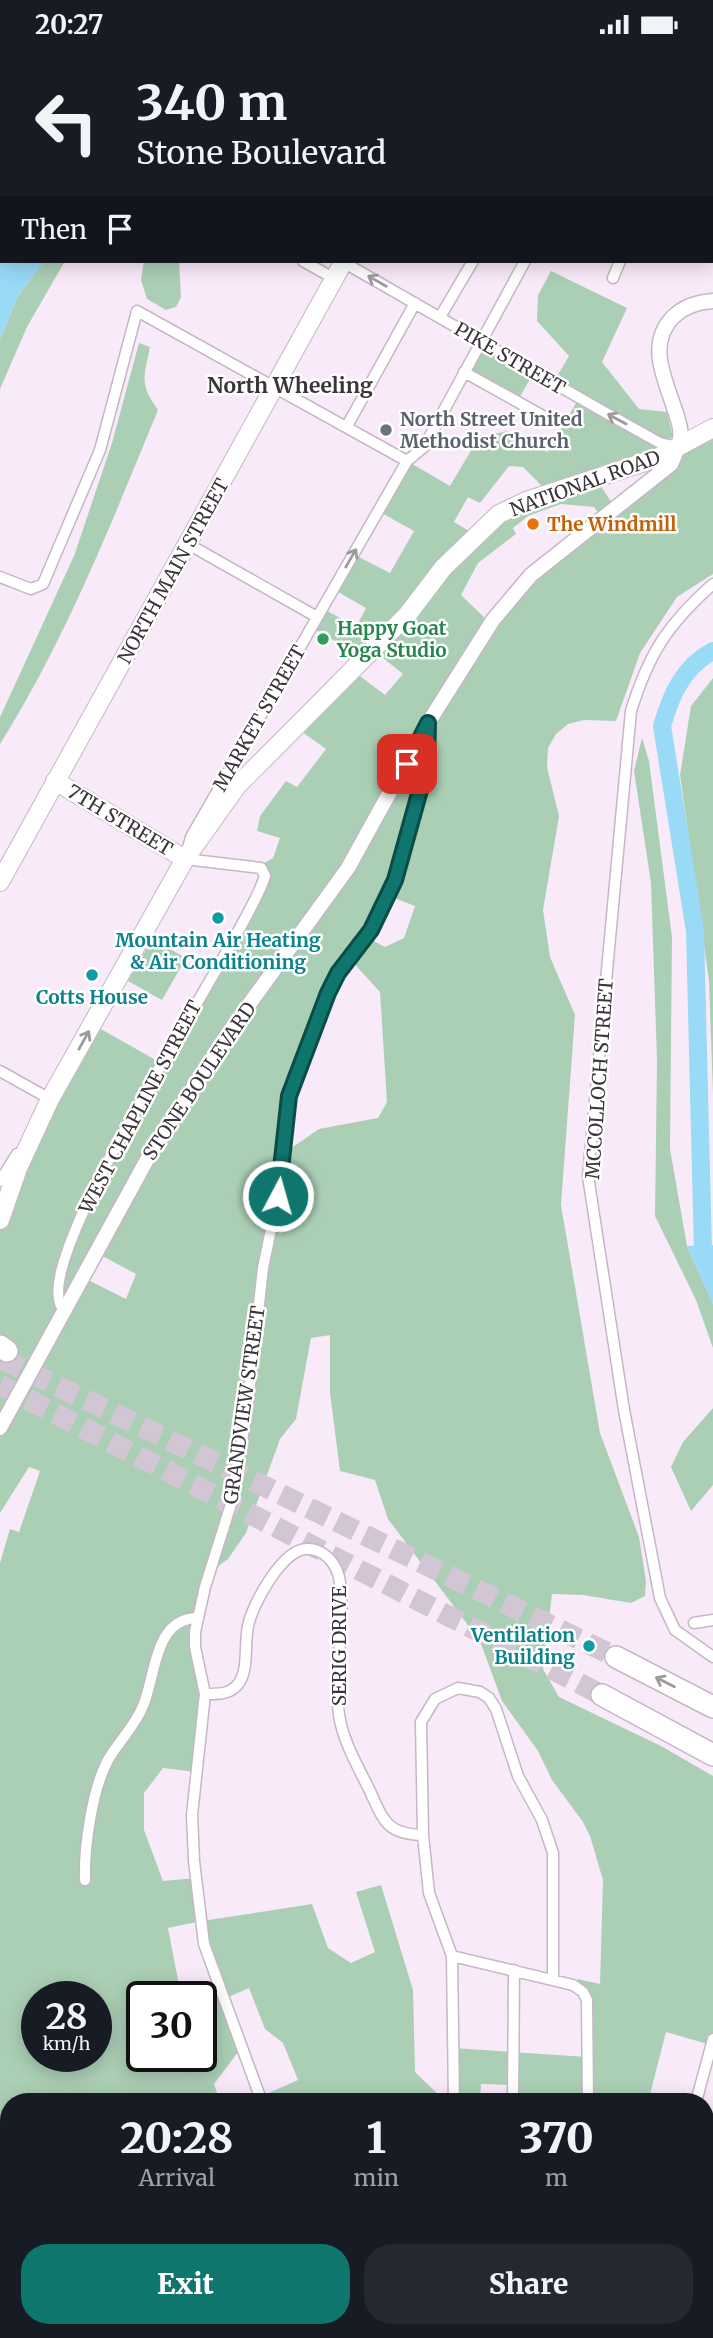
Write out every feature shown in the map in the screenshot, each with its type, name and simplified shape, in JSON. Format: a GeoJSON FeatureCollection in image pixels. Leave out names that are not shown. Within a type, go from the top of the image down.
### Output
{"type":"FeatureCollection","features":[{"type":"Feature","properties":{"kind":"highway"},"geometry":{"type":"LineString","coordinates":[[616,1657],[713,1707]]}},
{"type":"Feature","properties":{"kind":"highway"},"geometry":{"type":"LineString","coordinates":[[713,1738],[602,1695],[713,1755]]}},
{"type":"Feature","properties":{"kind":"main road","name":"NORTH MAIN STREET"},"geometry":{"type":"LineString","coordinates":[[0,881],[343,263]]}},
{"type":"Feature","properties":{"kind":"main road","name":"NATIONAL ROAD"},"geometry":{"type":"LineString","coordinates":[[185,859],[237,786],[408,614],[443,568],[499,515],[526,502],[679,448],[713,428]]}},
{"type":"Feature","properties":{"kind":"main road","name":"7TH STREET"},"geometry":{"type":"LineString","coordinates":[[55,781],[185,859]]}},
{"type":"Feature","properties":{"kind":"main road","name":"MARKET STREET"},"geometry":{"type":"LineString","coordinates":[[0,1220],[18,1168],[48,1104],[185,859]]}},
{"type":"Feature","properties":{"kind":"street"},"geometry":{"type":"LineString","coordinates":[[307,263],[335,279]]}},
{"type":"Feature","properties":{"kind":"street","name":"PIKE STREET"},"geometry":{"type":"LineString","coordinates":[[347,263],[609,415],[660,443],[679,448]]}},
{"type":"Feature","properties":{"kind":"street"},"geometry":{"type":"LineString","coordinates":[[440,317],[472,263]]}},
{"type":"Feature","properties":{"kind":"street","name":"MARKET STREET"},"geometry":{"type":"LineString","coordinates":[[185,859],[191,837],[407,461],[424,447],[524,263]]}},
{"type":"Feature","properties":{"kind":"street"},"geometry":{"type":"LineString","coordinates":[[613,278],[619,263]]}},
{"type":"Feature","properties":{"kind":"street"},"geometry":{"type":"LineString","coordinates":[[679,448],[681,430],[658,349],[671,319],[687,306],[713,301]]}},
{"type":"Feature","properties":{"kind":"street"},"geometry":{"type":"LineString","coordinates":[[346,426],[415,303]]}},
{"type":"Feature","properties":{"kind":"street"},"geometry":{"type":"LineString","coordinates":[[0,577],[31,589],[43,585],[100,450],[137,311],[407,461]]}},
{"type":"Feature","properties":{"kind":"street"},"geometry":{"type":"LineString","coordinates":[[464,373],[552,421]]}},
{"type":"Feature","properties":{"kind":"street","name":"STONE BOULEVARD"},"geometry":{"type":"LineString","coordinates":[[0,1428],[149,1156],[229,1032],[348,868],[428,723],[507,600],[555,555],[665,471],[679,448]]}},
{"type":"Feature","properties":{"kind":"street"},"geometry":{"type":"LineString","coordinates":[[188,544],[317,617]]}},
{"type":"Feature","properties":{"kind":"street","name":"MCCOLLOCH STREET"},"geometry":{"type":"LineString","coordinates":[[713,585],[678,615],[643,672],[631,711],[588,1176],[624,1410],[654,1577],[675,1630],[713,1657]]}},
{"type":"Feature","properties":{"kind":"street","name":"GRANDVIEW STREET"},"geometry":{"type":"LineString","coordinates":[[259,2093],[204,1944],[194,1860],[192,1815],[205,1694],[195,1647],[197,1618],[233,1494],[247,1411],[264,1268],[278,1196],[289,1096],[328,993],[343,965],[371,930],[395,880],[427,765],[428,723]]}},
{"type":"Feature","properties":{"kind":"street","name":"WEST CHAPLINE STREET"},"geometry":{"type":"LineString","coordinates":[[64,1310],[57,1299],[58,1286],[77,1227],[148,1087],[265,876],[261,868],[254,865],[222,865],[185,859]]}},
{"type":"Feature","properties":{"kind":"street"},"geometry":{"type":"LineString","coordinates":[[0,1071],[48,1104]]}},
{"type":"Feature","properties":{"kind":"street","name":"MARKET STREET"},"geometry":{"type":"LineString","coordinates":[[0,1181],[48,1104]]}},
{"type":"Feature","properties":{"kind":"street","name":"SERIG DRIVE"},"geometry":{"type":"LineString","coordinates":[[205,1694],[230,1691],[238,1684],[243,1674],[249,1619],[282,1562],[303,1549],[316,1550],[326,1555],[339,1576],[338,1703],[344,1738],[389,1827],[405,1835],[423,1835]]}},
{"type":"Feature","properties":{"kind":"street"},"geometry":{"type":"LineString","coordinates":[[85,1880],[86,1837],[108,1761],[141,1710],[165,1635],[180,1621],[197,1618]]}},
{"type":"Feature","properties":{"kind":"street"},"geometry":{"type":"LineString","coordinates":[[694,1623],[713,1620]]}},
{"type":"Feature","properties":{"kind":"street"},"geometry":{"type":"LineString","coordinates":[[454,2093],[452,1956],[429,1893],[423,1835],[421,1730],[425,1712],[435,1699],[447,1691],[458,1688],[481,1692],[496,1709],[518,1776],[550,1838],[553,1853],[553,1979]]}},
{"type":"Feature","properties":{"kind":"street"},"geometry":{"type":"LineString","coordinates":[[452,1956],[553,1979],[573,1985],[583,1992],[587,2000],[588,2093]]}},
{"type":"Feature","properties":{"kind":"street"},"geometry":{"type":"LineString","coordinates":[[513,2093],[514,1970]]}},
{"type":"Feature","properties":{"kind":"street"},"geometry":{"type":"LineString","coordinates":[[698,2093],[713,2039]]}},
{"type":"Feature","properties":{"kind":"green space"},"geometry":{"type":"Polygon","coordinates":[[[42,263],[64,263],[27,327],[0,389],[0,339],[19,294],[42,263]]]}},
{"type":"Feature","properties":{"kind":"green space"},"geometry":{"type":"Polygon","coordinates":[[[144,263],[179,263],[181,297],[176,307],[166,310],[147,299],[141,280],[144,263]]]}},
{"type":"Feature","properties":{"kind":"green space"},"geometry":{"type":"Polygon","coordinates":[[[551,271],[627,308],[602,362],[639,409],[667,412],[673,437],[666,441],[679,448],[713,428],[713,574],[677,597],[640,653],[616,721],[584,720],[568,724],[556,734],[548,748],[547,767],[559,816],[543,910],[550,957],[575,1015],[561,1205],[600,1433],[639,1537],[646,1581],[645,1596],[631,1603],[583,1595],[552,1594],[543,1669],[559,1697],[661,1746],[713,1776],[713,2058],[711,2045],[666,2032],[650,2093],[512,2093],[512,2085],[481,2084],[480,2093],[454,2093],[453,2048],[587,2057],[587,2000],[573,1985],[578,1979],[600,1984],[603,1880],[583,1822],[552,1780],[538,1751],[502,1701],[480,1641],[388,1519],[375,1480],[340,1471],[330,1393],[330,1335],[311,1338],[296,1419],[280,1439],[246,1533],[228,1559],[209,1573],[197,1618],[205,1694],[195,1772],[163,1768],[144,1793],[144,1830],[163,1881],[196,1878],[202,1921],[312,1904],[328,1948],[351,1963],[375,1952],[356,1892],[381,1885],[413,1990],[415,2072],[437,2093],[269,2093],[298,2080],[283,2043],[265,2029],[249,1988],[224,1999],[242,2047],[214,2084],[217,2093],[0,2093],[0,1563],[10,1529],[19,1532],[40,1471],[29,1467],[0,1513],[0,1220],[92,1024],[161,1063],[264,881],[259,866],[273,858],[280,838],[257,831],[260,816],[286,781],[297,787],[326,749],[295,727],[352,670],[385,695],[403,674],[373,650],[364,658],[311,627],[322,608],[356,627],[366,608],[333,589],[353,554],[390,573],[414,531],[378,511],[407,461],[450,486],[479,437],[508,431],[548,452],[579,398],[553,383],[569,356],[537,321],[538,295],[551,271]],[[671,464],[597,480],[615,508],[671,464]],[[509,466],[480,503],[468,497],[454,522],[476,535],[550,494],[523,467],[509,466]],[[561,504],[528,516],[513,528],[516,534],[478,563],[461,595],[490,623],[507,600],[602,518],[594,507],[561,504]],[[389,896],[366,937],[385,947],[404,938],[415,906],[389,896]],[[349,958],[289,1096],[284,1153],[319,1129],[378,1118],[387,1102],[380,992],[349,958]],[[95,1252],[82,1277],[126,1299],[136,1274],[95,1252]]]}},
{"type":"Feature","properties":{"kind":"green space"},"geometry":{"type":"Polygon","coordinates":[[[481,341],[534,372],[517,402],[464,373],[481,341]]]}},
{"type":"Feature","properties":{"kind":"green space"},"geometry":{"type":"Polygon","coordinates":[[[139,343],[150,347],[145,380],[148,393],[158,410],[67,622],[0,744],[0,717],[74,556],[112,443],[139,343]]]}},
{"type":"Feature","properties":{"kind":"green space"},"geometry":{"type":"Polygon","coordinates":[[[713,678],[713,1094],[709,981],[680,775],[691,706],[713,678]]]}},
{"type":"Feature","properties":{"kind":"green space"},"geometry":{"type":"Polygon","coordinates":[[[642,738],[649,761],[672,937],[670,1149],[687,1246],[713,1304],[713,1348],[696,1300],[655,1216],[657,1060],[651,883],[634,771],[642,738]]]}},
{"type":"Feature","properties":{"kind":"green space"},"geometry":{"type":"Polygon","coordinates":[[[152,939],[186,958],[162,1000],[128,981],[152,939]]]}},
{"type":"Feature","properties":{"kind":"green space"},"geometry":{"type":"Polygon","coordinates":[[[713,1408],[713,1485],[691,1511],[671,1467],[683,1442],[713,1408]]]}},
{"type":"Feature","properties":{"kind":"water"},"geometry":{"type":"Polygon","coordinates":[[[0,263],[42,263],[19,294],[0,339],[0,263]]]}},
{"type":"Feature","properties":{"kind":"water"},"geometry":{"type":"Polygon","coordinates":[[[713,1245],[713,1304],[687,1246],[713,1245]]]}},
{"type":"Feature","properties":{"kind":"waterway"},"geometry":{"type":"LineString","coordinates":[[713,651],[686,674],[670,703],[662,726],[695,931],[703,1252],[713,1276]]}},
{"type":"Feature","properties":{"kind":"tunnel"},"geometry":{"type":"LineString","coordinates":[[2,1359],[616,1657]]}},
{"type":"Feature","properties":{"kind":"tunnel"},"geometry":{"type":"LineString","coordinates":[[0,1385],[602,1695]]}},
{"type":"Feature","properties":{"kind":"place","name":"North Street United Methodist Church"},"geometry":{"type":"Point","coordinates":[386,430]}},
{"type":"Feature","properties":{"kind":"place","name":"The Windmill"},"geometry":{"type":"Point","coordinates":[533,524]}},
{"type":"Feature","properties":{"kind":"place","name":"Happy Goat Yoga Studio"},"geometry":{"type":"Point","coordinates":[323,639]}},
{"type":"Feature","properties":{"kind":"place","name":"Mountain Air Heating & Air Conditioning"},"geometry":{"type":"Point","coordinates":[218,918]}},
{"type":"Feature","properties":{"kind":"place","name":"Cotts House"},"geometry":{"type":"Point","coordinates":[92,975]}},
{"type":"Feature","properties":{"kind":"place","name":"Ventilation Building"},"geometry":{"type":"Point","coordinates":[589,1646]}},
{"type":"Feature","properties":{"kind":"district","name":"North Wheeling"},"geometry":{"type":"Point","coordinates":[290,386]}},
{"type":"Feature","properties":{"kind":"route"},"geometry":{"type":"LineString","coordinates":[[278,1196],[289,1096],[328,993],[338,973],[371,930],[395,880],[427,765],[428,723],[407,764]]}}]}
